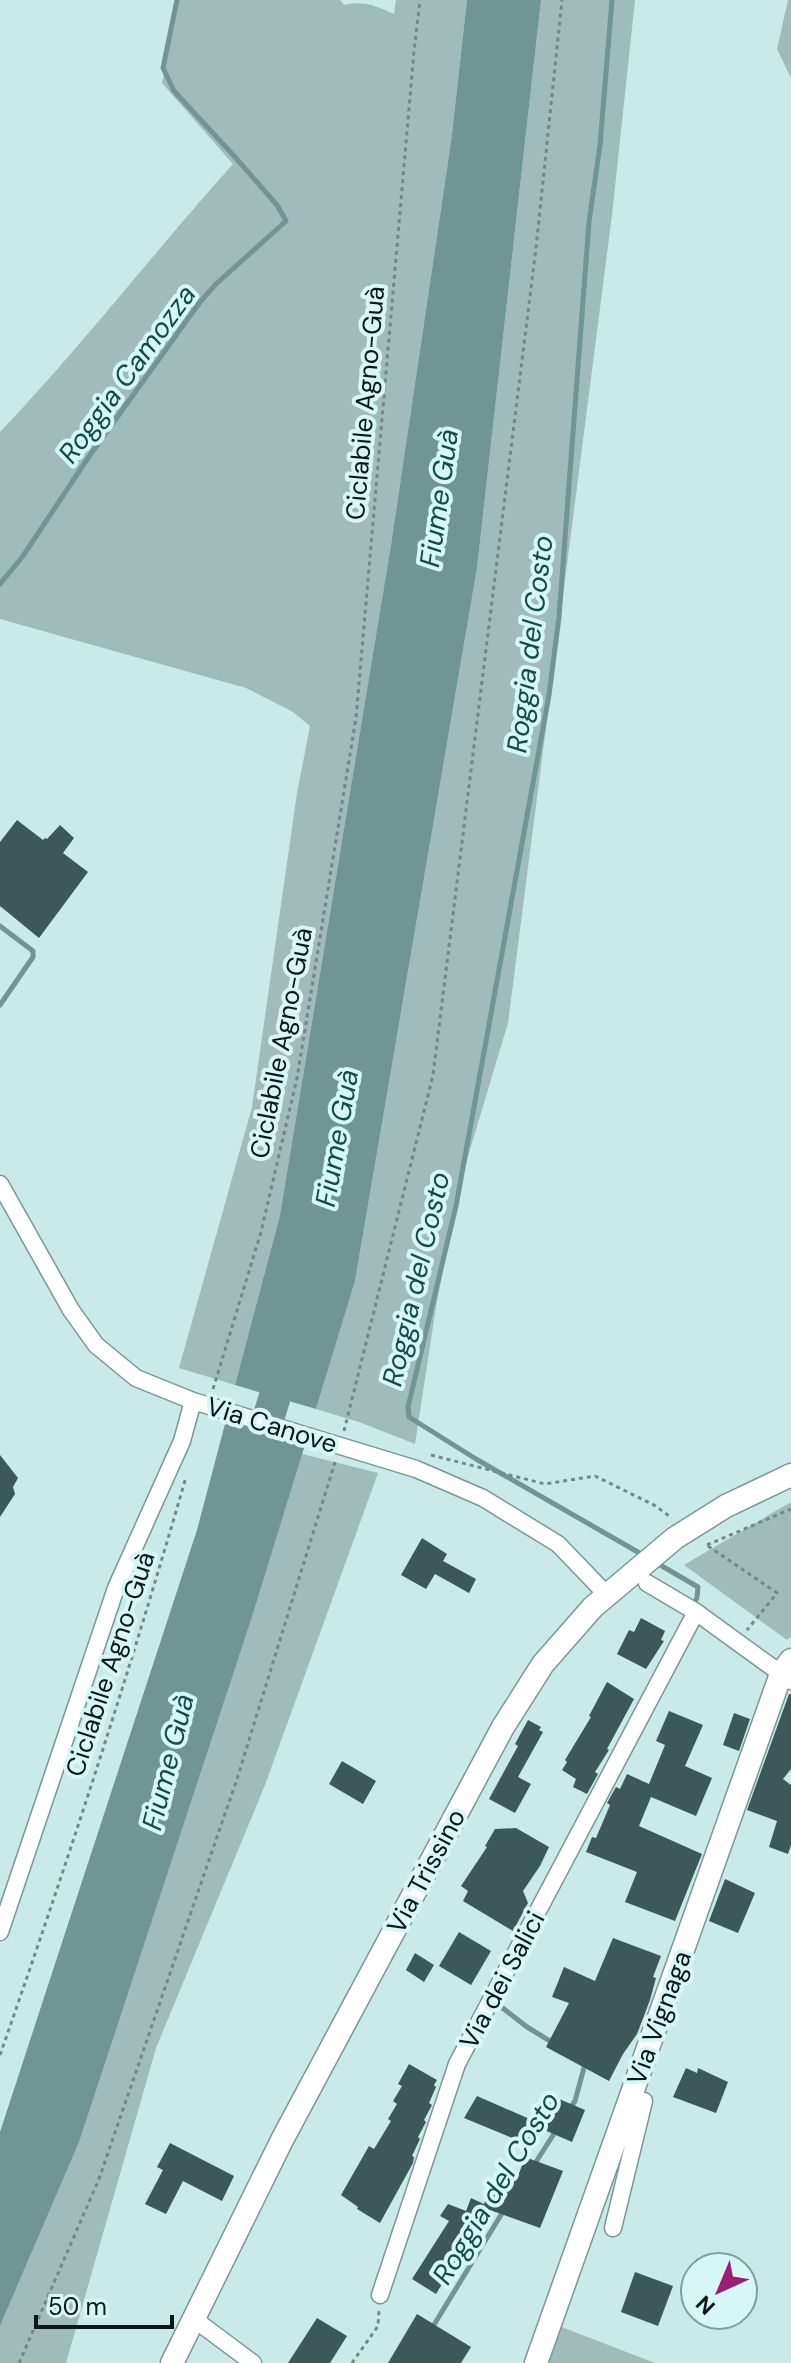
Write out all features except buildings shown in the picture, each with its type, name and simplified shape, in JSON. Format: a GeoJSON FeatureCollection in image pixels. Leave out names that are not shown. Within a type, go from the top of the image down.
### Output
{"type":"FeatureCollection","features":[{"type":"Feature","properties":{"kind":"main road","name":"Via Trissino"},"geometry":{"type":"LineString","coordinates":[[172,2363],[282,2140],[503,1727],[543,1664],[593,1607],[675,1538],[726,1506],[791,1475]]}},
{"type":"Feature","properties":{"kind":"main road","name":"Via Vignaga"},"geometry":{"type":"LineString","coordinates":[[536,2363],[788,1671]]}},
{"type":"Feature","properties":{"kind":"street","name":"Via Canove"},"geometry":{"type":"LineString","coordinates":[[0,1184],[71,1310],[96,1345],[136,1378],[200,1403],[416,1469],[483,1498],[558,1544],[607,1595]]}},
{"type":"Feature","properties":{"kind":"street"},"geometry":{"type":"LineString","coordinates":[[0,1932],[116,1588],[200,1403]]}},
{"type":"Feature","properties":{"kind":"street"},"geometry":{"type":"LineString","coordinates":[[647,1583],[696,1612],[737,1642],[788,1671]]}},
{"type":"Feature","properties":{"kind":"street","name":"Via dei Salici"},"geometry":{"type":"LineString","coordinates":[[380,2295],[457,2064],[696,1612]]}},
{"type":"Feature","properties":{"kind":"street"},"geometry":{"type":"LineString","coordinates":[[613,2228],[644,2101],[630,2099]]}},
{"type":"Feature","properties":{"kind":"street"},"geometry":{"type":"LineString","coordinates":[[194,2319],[253,2363]]}},
{"type":"Feature","properties":{"kind":"path","name":"Ciclabile Agno-Guà"},"geometry":{"type":"LineString","coordinates":[[200,1403],[261,1232],[297,1078],[356,718],[420,0]]}},
{"type":"Feature","properties":{"kind":"path"},"geometry":{"type":"LineString","coordinates":[[19,2363],[99,2179],[237,1779],[340,1445],[433,1075],[533,278],[562,0]]}},
{"type":"Feature","properties":{"kind":"path"},"geometry":{"type":"LineString","coordinates":[[431,1455],[545,1484],[595,1476],[654,1505],[674,1520]]}},
{"type":"Feature","properties":{"kind":"path","name":"Ciclabile Agno-Guà"},"geometry":{"type":"LineString","coordinates":[[0,2055],[96,1768],[187,1474]]}},
{"type":"Feature","properties":{"kind":"path"},"geometry":{"type":"LineString","coordinates":[[708,1546],[791,1509]]}},
{"type":"Feature","properties":{"kind":"path"},"geometry":{"type":"LineString","coordinates":[[701,1541],[777,1593],[737,1642]]}},
{"type":"Feature","properties":{"kind":"path"},"geometry":{"type":"LineString","coordinates":[[352,2363],[378,2326],[380,2295]]}},
{"type":"Feature","properties":{"kind":"shaded area"},"geometry":{"type":"Polygon","coordinates":[[[179,0],[340,0],[344,5],[369,5],[394,14],[396,0],[467,0],[451,142],[391,545],[280,1215],[235,1385],[179,1368],[252,1107],[297,793],[310,726],[293,712],[246,688],[0,619],[0,432],[233,164],[162,83],[179,0]]]}},
{"type":"Feature","properties":{"kind":"shaded area"},"geometry":{"type":"Polygon","coordinates":[[[541,0],[635,0],[612,215],[508,1023],[459,1186],[415,1444],[316,1409],[355,1281],[477,568],[541,0]]]}},
{"type":"Feature","properties":{"kind":"shaded area"},"geometry":{"type":"Polygon","coordinates":[[[788,0],[791,0],[791,78],[777,49],[788,0]]]}},
{"type":"Feature","properties":{"kind":"shaded area"},"geometry":{"type":"Polygon","coordinates":[[[302,1454],[378,1473],[265,1785],[156,2048],[66,2363],[0,2363],[0,2326],[79,2141],[252,1617],[302,1454]]]}},
{"type":"Feature","properties":{"kind":"shaded area"},"geometry":{"type":"Polygon","coordinates":[[[791,1502],[791,1637],[787,1640],[684,1565],[791,1502]]]}},
{"type":"Feature","properties":{"kind":"shaded area"},"geometry":{"type":"Polygon","coordinates":[[[559,2326],[655,2363],[546,2363],[559,2326]]]}},
{"type":"Feature","properties":{"kind":"water"},"geometry":{"type":"Polygon","coordinates":[[[467,0],[541,0],[477,568],[355,1281],[316,1409],[235,1385],[280,1215],[391,545],[451,142],[467,0]]]}},
{"type":"Feature","properties":{"kind":"water"},"geometry":{"type":"Polygon","coordinates":[[[225,1424],[308,1435],[252,1617],[79,2142],[0,2326],[0,2132],[197,1530],[225,1424]]]}},
{"type":"Feature","properties":{"kind":"waterway","name":"Roggia Camozza"},"geometry":{"type":"LineString","coordinates":[[0,584],[23,556],[90,455],[200,302],[286,221],[277,205],[174,91],[163,68],[177,0]]}},
{"type":"Feature","properties":{"kind":"waterway","name":"Roggia del Costo"},"geometry":{"type":"LineString","coordinates":[[612,0],[600,145],[589,222],[559,617],[549,695],[456,1206],[408,1407],[409,1417],[643,1555]]}},
{"type":"Feature","properties":{"kind":"waterway","name":"Roggia Camozza"},"geometry":{"type":"LineString","coordinates":[[0,926],[33,951],[33,957],[0,1005]]}},
{"type":"Feature","properties":{"kind":"waterway","name":"Fiume Guà"},"geometry":{"type":"LineString","coordinates":[[256,1458],[287,1357]]}},
{"type":"Feature","properties":{"kind":"waterway","name":"Roggia del Costo"},"geometry":{"type":"LineString","coordinates":[[655,1562],[698,1587],[693,1608]]}},
{"type":"Feature","properties":{"kind":"waterway","name":"Roggia del Costo"},"geometry":{"type":"LineString","coordinates":[[495,2002],[555,2044]]}},
{"type":"Feature","properties":{"kind":"waterway","name":"Roggia del Costo"},"geometry":{"type":"LineString","coordinates":[[571,2107],[585,2064]]}},
{"type":"Feature","properties":{"kind":"waterway","name":"Roggia del Costo"},"geometry":{"type":"LineString","coordinates":[[534,2165],[557,2129]]}},
{"type":"Feature","properties":{"kind":"waterway","name":"Roggia del Costo"},"geometry":{"type":"LineString","coordinates":[[432,2328],[504,2210]]}}]}
